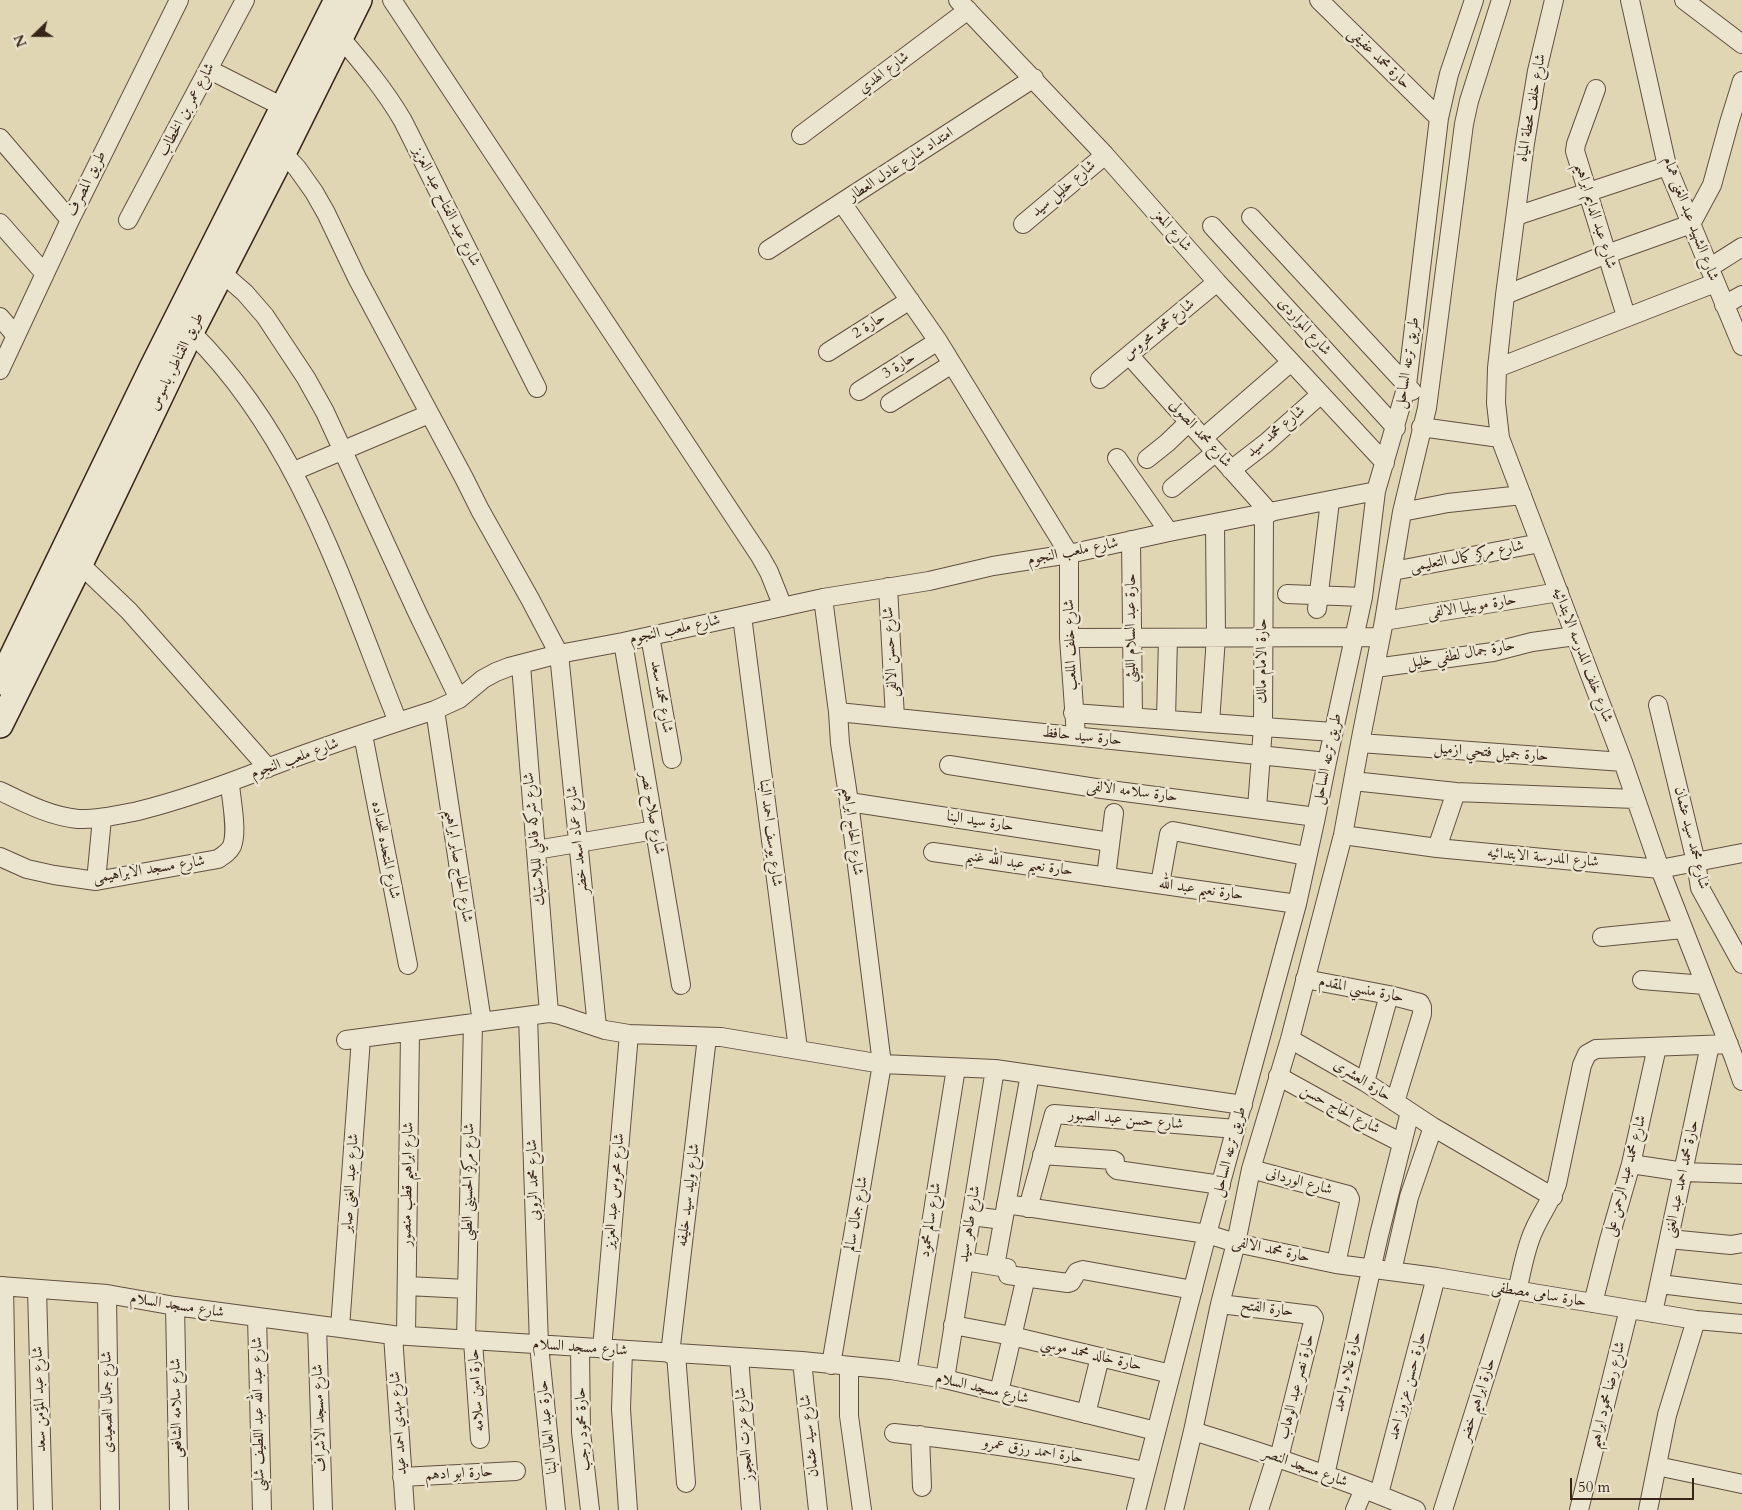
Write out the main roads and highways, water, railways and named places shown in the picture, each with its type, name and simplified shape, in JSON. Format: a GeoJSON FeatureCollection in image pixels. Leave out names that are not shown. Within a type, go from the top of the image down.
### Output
{"type":"FeatureCollection","features":[{"type":"Feature","properties":{"kind":"main road","name":"طريق القناطر, باسوس"},"geometry":{"type":"LineString","coordinates":[[0,682],[152,368],[337,0]]}},
{"type":"Feature","properties":{"kind":"main road","name":"طريق القناطر, باسوس"},"geometry":{"type":"LineString","coordinates":[[0,726],[191,332],[284,153],[359,0]]}}]}
